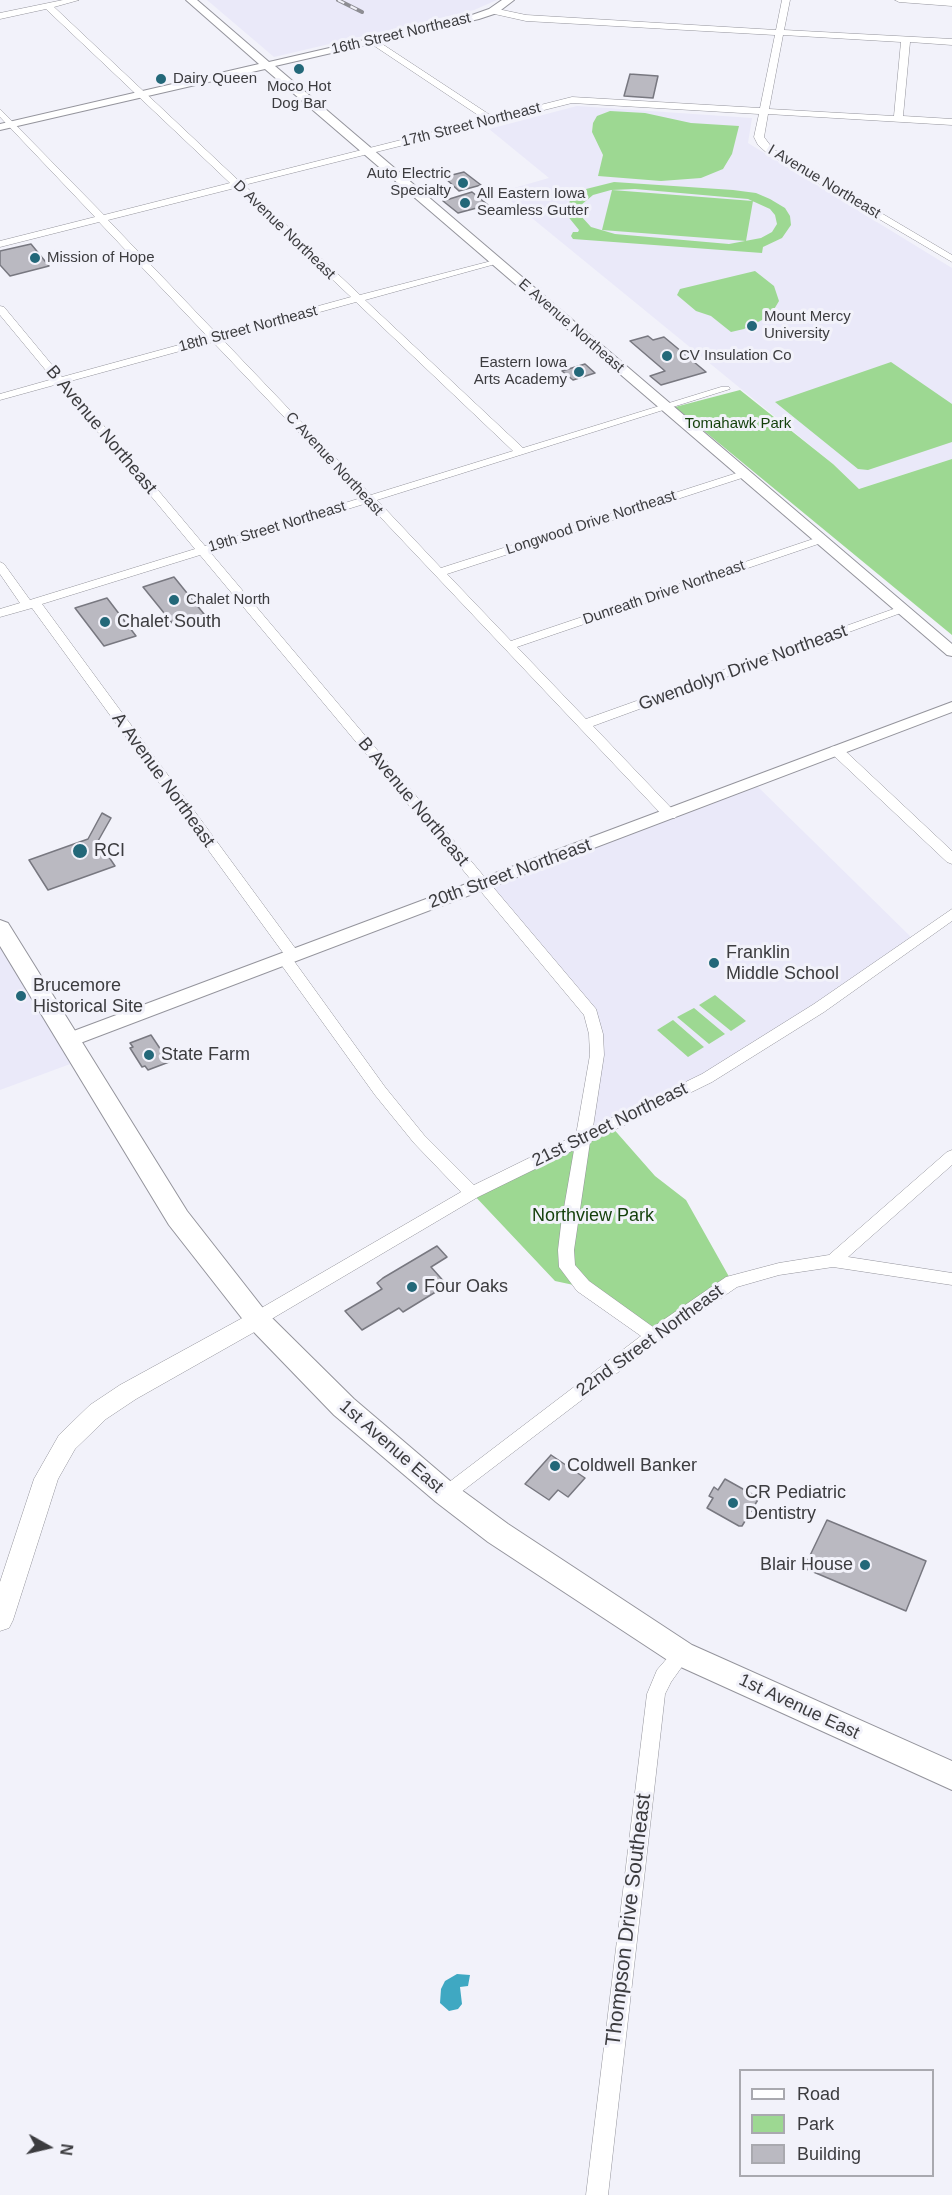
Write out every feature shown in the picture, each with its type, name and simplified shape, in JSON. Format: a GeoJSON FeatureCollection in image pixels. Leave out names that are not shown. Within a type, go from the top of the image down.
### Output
{"type":"FeatureCollection","features":[{"type":"Feature","properties":{"kind":"main road","name":"1st Avenue East"},"geometry":{"type":"LineString","coordinates":[[0,928],[178,1218],[257,1319],[344,1407],[446,1494],[498,1533],[682,1654],[952,1776]]}},
{"type":"Feature","properties":{"kind":"main road"},"geometry":{"type":"LineString","coordinates":[[0,1620],[46,1479],[67,1443],[98,1412],[128,1392],[257,1319]]}},
{"type":"Feature","properties":{"kind":"street"},"geometry":{"type":"LineString","coordinates":[[0,16],[75,0]]}},
{"type":"Feature","properties":{"kind":"street","name":"E Avenue Northeast"},"geometry":{"type":"LineString","coordinates":[[191,0],[952,652]]}},
{"type":"Feature","properties":{"kind":"street"},"geometry":{"type":"LineString","coordinates":[[493,11],[509,0]]}},
{"type":"Feature","properties":{"kind":"street","name":"I Avenue Northeast"},"geometry":{"type":"LineString","coordinates":[[786,0],[759,137],[761,143],[770,151],[952,259]]}},
{"type":"Feature","properties":{"kind":"street"},"geometry":{"type":"LineString","coordinates":[[899,0],[952,3]]}},
{"type":"Feature","properties":{"kind":"street","name":"D Avenue Northeast"},"geometry":{"type":"LineString","coordinates":[[48,6],[521,452]]}},
{"type":"Feature","properties":{"kind":"street","name":"16th Street Northeast"},"geometry":{"type":"LineString","coordinates":[[0,127],[465,20],[493,11],[526,18],[952,42]]}},
{"type":"Feature","properties":{"kind":"street"},"geometry":{"type":"LineString","coordinates":[[898,119],[906,39]]}},
{"type":"Feature","properties":{"kind":"street"},"geometry":{"type":"LineString","coordinates":[[373,41],[491,120]]}},
{"type":"Feature","properties":{"kind":"street","name":"17th Street Northeast"},"geometry":{"type":"LineString","coordinates":[[0,243],[561,103],[585,100],[952,122]]}},
{"type":"Feature","properties":{"kind":"street","name":"C Avenue Northeast"},"geometry":{"type":"LineString","coordinates":[[0,112],[367,500],[670,815]]}},
{"type":"Feature","properties":{"kind":"street","name":"18th Street Northeast"},"geometry":{"type":"LineString","coordinates":[[0,397],[495,261]]}},
{"type":"Feature","properties":{"kind":"street","name":"B Avenue Northeast"},"geometry":{"type":"LineString","coordinates":[[0,309],[591,1013],[596,1034],[597,1055],[567,1241],[567,1267],[583,1287],[653,1336]]}},
{"type":"Feature","properties":{"kind":"street","name":"19th Street Northeast"},"geometry":{"type":"LineString","coordinates":[[0,613],[726,389]]}},
{"type":"Feature","properties":{"kind":"street","name":"Longwood Drive Northeast"},"geometry":{"type":"LineString","coordinates":[[438,573],[744,474]]}},
{"type":"Feature","properties":{"kind":"street","name":"Dunreath Drive Northeast"},"geometry":{"type":"LineString","coordinates":[[507,646],[820,540]]}},
{"type":"Feature","properties":{"kind":"street","name":"A Avenue Northeast"},"geometry":{"type":"LineString","coordinates":[[0,566],[31,604],[289,957],[380,1091],[419,1139],[472,1193]]}},
{"type":"Feature","properties":{"kind":"street","name":"Gwendolyn Drive Northeast"},"geometry":{"type":"LineString","coordinates":[[583,725],[903,610]]}},
{"type":"Feature","properties":{"kind":"street","name":"20th Street Northeast"},"geometry":{"type":"LineString","coordinates":[[69,1040],[952,707]]}},
{"type":"Feature","properties":{"kind":"street"},"geometry":{"type":"LineString","coordinates":[[836,750],[952,859]]}},
{"type":"Feature","properties":{"kind":"street","name":"21st Street Northeast"},"geometry":{"type":"LineString","coordinates":[[257,1319],[472,1193],[707,1078],[819,1008],[952,914]]}},
{"type":"Feature","properties":{"kind":"street"},"geometry":{"type":"LineString","coordinates":[[833,1261],[952,1156]]}},
{"type":"Feature","properties":{"kind":"street"},"geometry":{"type":"LineString","coordinates":[[833,1261],[952,1279]]}},
{"type":"Feature","properties":{"kind":"street","name":"22nd Street Northeast"},"geometry":{"type":"LineString","coordinates":[[446,1494],[653,1336],[732,1282],[779,1269],[833,1261]]}},
{"type":"Feature","properties":{"kind":"street","name":"Thompson Drive Southeast"},"geometry":{"type":"LineString","coordinates":[[597,2195],[656,1694],[664,1676],[682,1654]]}},
{"type":"Feature","properties":{"kind":"shaded area"},"geometry":{"type":"Polygon","coordinates":[[[207,0],[497,0],[474,10],[274,57],[207,0]]]}},
{"type":"Feature","properties":{"kind":"shaded area","name":"Mount Mercy University"},"geometry":{"type":"Polygon","coordinates":[[[577,106],[752,118],[748,143],[952,268],[952,459],[859,489],[833,464],[500,192],[549,178],[489,129],[577,106]]]}},
{"type":"Feature","properties":{"kind":"shaded area","name":"Franklin Middle School"},"geometry":{"type":"Polygon","coordinates":[[[753,782],[912,938],[707,1078],[583,1138],[597,1055],[591,1013],[482,884],[753,782]]]}},
{"type":"Feature","properties":{"kind":"shaded area","name":"Brucemore Historical Site"},"geometry":{"type":"Polygon","coordinates":[[[0,928],[81,1060],[0,1090],[0,928]]]}},
{"type":"Feature","properties":{"kind":"green space"},"geometry":{"type":"Polygon","coordinates":[[[610,111],[645,113],[691,123],[739,126],[732,154],[723,169],[701,178],[661,181],[598,176],[603,155],[592,132],[593,123],[597,116],[610,111]]]}},
{"type":"Feature","properties":{"kind":"green space"},"geometry":{"type":"Polygon","coordinates":[[[614,182],[756,193],[785,208],[790,216],[791,225],[782,238],[763,247],[762,253],[573,239],[571,236],[573,232],[579,230],[566,214],[570,200],[586,189],[614,182]],[[635,189],[611,190],[593,195],[581,205],[581,216],[591,227],[615,234],[729,244],[761,238],[772,232],[777,224],[775,215],[770,209],[748,199],[635,189]]]}},
{"type":"Feature","properties":{"kind":"green space"},"geometry":{"type":"Polygon","coordinates":[[[612,190],[753,201],[746,241],[602,230],[612,190]]]}},
{"type":"Feature","properties":{"kind":"green space"},"geometry":{"type":"Polygon","coordinates":[[[755,271],[774,286],[779,301],[770,316],[744,329],[731,332],[711,316],[696,311],[677,295],[680,289],[755,271]]]}},
{"type":"Feature","properties":{"kind":"green space"},"geometry":{"type":"Polygon","coordinates":[[[891,362],[952,404],[952,442],[868,470],[858,469],[775,402],[891,362]]]}},
{"type":"Feature","properties":{"kind":"green space","name":"Tomahawk Park"},"geometry":{"type":"Polygon","coordinates":[[[740,390],[833,464],[859,489],[952,459],[952,635],[675,407],[740,390]]]}},
{"type":"Feature","properties":{"kind":"green space"},"geometry":{"type":"Polygon","coordinates":[[[715,995],[746,1021],[731,1031],[699,1005],[715,995]]]}},
{"type":"Feature","properties":{"kind":"green space"},"geometry":{"type":"Polygon","coordinates":[[[694,1008],[725,1034],[709,1044],[677,1017],[694,1008]]]}},
{"type":"Feature","properties":{"kind":"green space"},"geometry":{"type":"Polygon","coordinates":[[[673,1020],[704,1047],[688,1057],[657,1030],[673,1020]]]}},
{"type":"Feature","properties":{"kind":"green space","name":"Northview Park"},"geometry":{"type":"Polygon","coordinates":[[[611,1126],[655,1176],[686,1200],[732,1282],[653,1336],[583,1287],[555,1281],[472,1193],[611,1126]]]}},
{"type":"Feature","properties":{"kind":"water"},"geometry":{"type":"Polygon","coordinates":[[[457,1974],[470,1975],[468,1986],[460,1987],[462,2004],[458,2009],[449,2011],[440,2003],[441,1989],[445,1981],[457,1974]]]}},
{"type":"Feature","properties":{"kind":"building"},"geometry":{"type":"Polygon","coordinates":[[[630,74],[658,76],[653,98],[624,96],[630,74]]]}},
{"type":"Feature","properties":{"kind":"building","name":"Auto Electric Specialty"},"geometry":{"type":"Polygon","coordinates":[[[464,172],[481,185],[459,191],[444,177],[464,172]]]}},
{"type":"Feature","properties":{"kind":"building","name":"All Eastern Iowa Seamless Gutter"},"geometry":{"type":"Polygon","coordinates":[[[472,192],[488,205],[458,213],[443,201],[472,192]]]}},
{"type":"Feature","properties":{"kind":"building","name":"Mission of Hope"},"geometry":{"type":"Polygon","coordinates":[[[31,244],[49,266],[10,276],[0,265],[0,251],[31,244]]]}},
{"type":"Feature","properties":{"kind":"building","name":"CV Insulation Co"},"geometry":{"type":"Polygon","coordinates":[[[648,336],[653,340],[664,337],[706,372],[661,385],[650,376],[665,371],[630,341],[648,336]]]}},
{"type":"Feature","properties":{"kind":"building","name":"Eastern Iowa Arts Academy"},"geometry":{"type":"Polygon","coordinates":[[[585,364],[595,373],[573,380],[562,371],[585,364]]]}},
{"type":"Feature","properties":{"kind":"building","name":"Chalet North"},"geometry":{"type":"Polygon","coordinates":[[[174,577],[204,614],[173,624],[143,587],[174,577]]]}},
{"type":"Feature","properties":{"kind":"building","name":"Chalet South"},"geometry":{"type":"Polygon","coordinates":[[[107,598],[136,636],[104,646],[75,608],[107,598]]]}},
{"type":"Feature","properties":{"kind":"building","name":"RCI"},"geometry":{"type":"Polygon","coordinates":[[[102,813],[111,818],[98,841],[115,866],[48,890],[29,860],[88,839],[102,813]]]}},
{"type":"Feature","properties":{"kind":"building","name":"State Farm"},"geometry":{"type":"Polygon","coordinates":[[[151,1035],[169,1062],[148,1070],[145,1066],[142,1067],[130,1048],[133,1047],[130,1043],[151,1035]]]}},
{"type":"Feature","properties":{"kind":"building","name":"Four Oaks"},"geometry":{"type":"Polygon","coordinates":[[[437,1246],[447,1257],[431,1267],[447,1285],[403,1312],[399,1308],[362,1330],[345,1311],[382,1289],[377,1283],[383,1278],[437,1246]]]}},
{"type":"Feature","properties":{"kind":"building","name":"Coldwell Banker"},"geometry":{"type":"Polygon","coordinates":[[[551,1455],[585,1478],[568,1497],[558,1490],[549,1500],[525,1484],[551,1455]]]}},
{"type":"Feature","properties":{"kind":"building","name":"CR Pediatric Dentistry"},"geometry":{"type":"Polygon","coordinates":[[[725,1479],[759,1498],[742,1526],[707,1508],[713,1498],[709,1496],[714,1487],[718,1490],[725,1479]]]}},
{"type":"Feature","properties":{"kind":"building","name":"Blair House"},"geometry":{"type":"Polygon","coordinates":[[[827,1520],[926,1561],[906,1611],[804,1568],[827,1520]]]}},
{"type":"Feature","properties":{"kind":"railway"},"geometry":{"type":"LineString","coordinates":[[338,0],[362,12]]}},
{"type":"Feature","properties":{"kind":"place","name":"Moco Hot Dog Bar"},"geometry":{"type":"Point","coordinates":[299,69]}},
{"type":"Feature","properties":{"kind":"place","name":"Dairy Queen"},"geometry":{"type":"Point","coordinates":[161,79]}},
{"type":"Feature","properties":{"kind":"place","name":"Auto Electric Specialty"},"geometry":{"type":"Point","coordinates":[463,183]}},
{"type":"Feature","properties":{"kind":"place","name":"All Eastern Iowa Seamless Gutter"},"geometry":{"type":"Point","coordinates":[465,203]}},
{"type":"Feature","properties":{"kind":"place","name":"Mission of Hope"},"geometry":{"type":"Point","coordinates":[35,258]}},
{"type":"Feature","properties":{"kind":"place","name":"Mount Mercy University"},"geometry":{"type":"Point","coordinates":[752,326]}},
{"type":"Feature","properties":{"kind":"place","name":"CV Insulation Co"},"geometry":{"type":"Point","coordinates":[667,356]}},
{"type":"Feature","properties":{"kind":"place","name":"Eastern Iowa Arts Academy"},"geometry":{"type":"Point","coordinates":[579,372]}},
{"type":"Feature","properties":{"kind":"place","name":"Chalet North"},"geometry":{"type":"Point","coordinates":[174,600]}},
{"type":"Feature","properties":{"kind":"place","name":"Chalet South"},"geometry":{"type":"Point","coordinates":[105,622]}},
{"type":"Feature","properties":{"kind":"place","name":"RCI"},"geometry":{"type":"Point","coordinates":[80,851]}},
{"type":"Feature","properties":{"kind":"place","name":"Franklin Middle School"},"geometry":{"type":"Point","coordinates":[714,963]}},
{"type":"Feature","properties":{"kind":"place","name":"Brucemore Historical Site"},"geometry":{"type":"Point","coordinates":[21,996]}},
{"type":"Feature","properties":{"kind":"place","name":"State Farm"},"geometry":{"type":"Point","coordinates":[149,1055]}},
{"type":"Feature","properties":{"kind":"place","name":"Four Oaks"},"geometry":{"type":"Point","coordinates":[412,1287]}},
{"type":"Feature","properties":{"kind":"place","name":"Coldwell Banker"},"geometry":{"type":"Point","coordinates":[555,1466]}},
{"type":"Feature","properties":{"kind":"place","name":"CR Pediatric Dentistry"},"geometry":{"type":"Point","coordinates":[733,1503]}},
{"type":"Feature","properties":{"kind":"place","name":"Blair House"},"geometry":{"type":"Point","coordinates":[865,1565]}}]}
